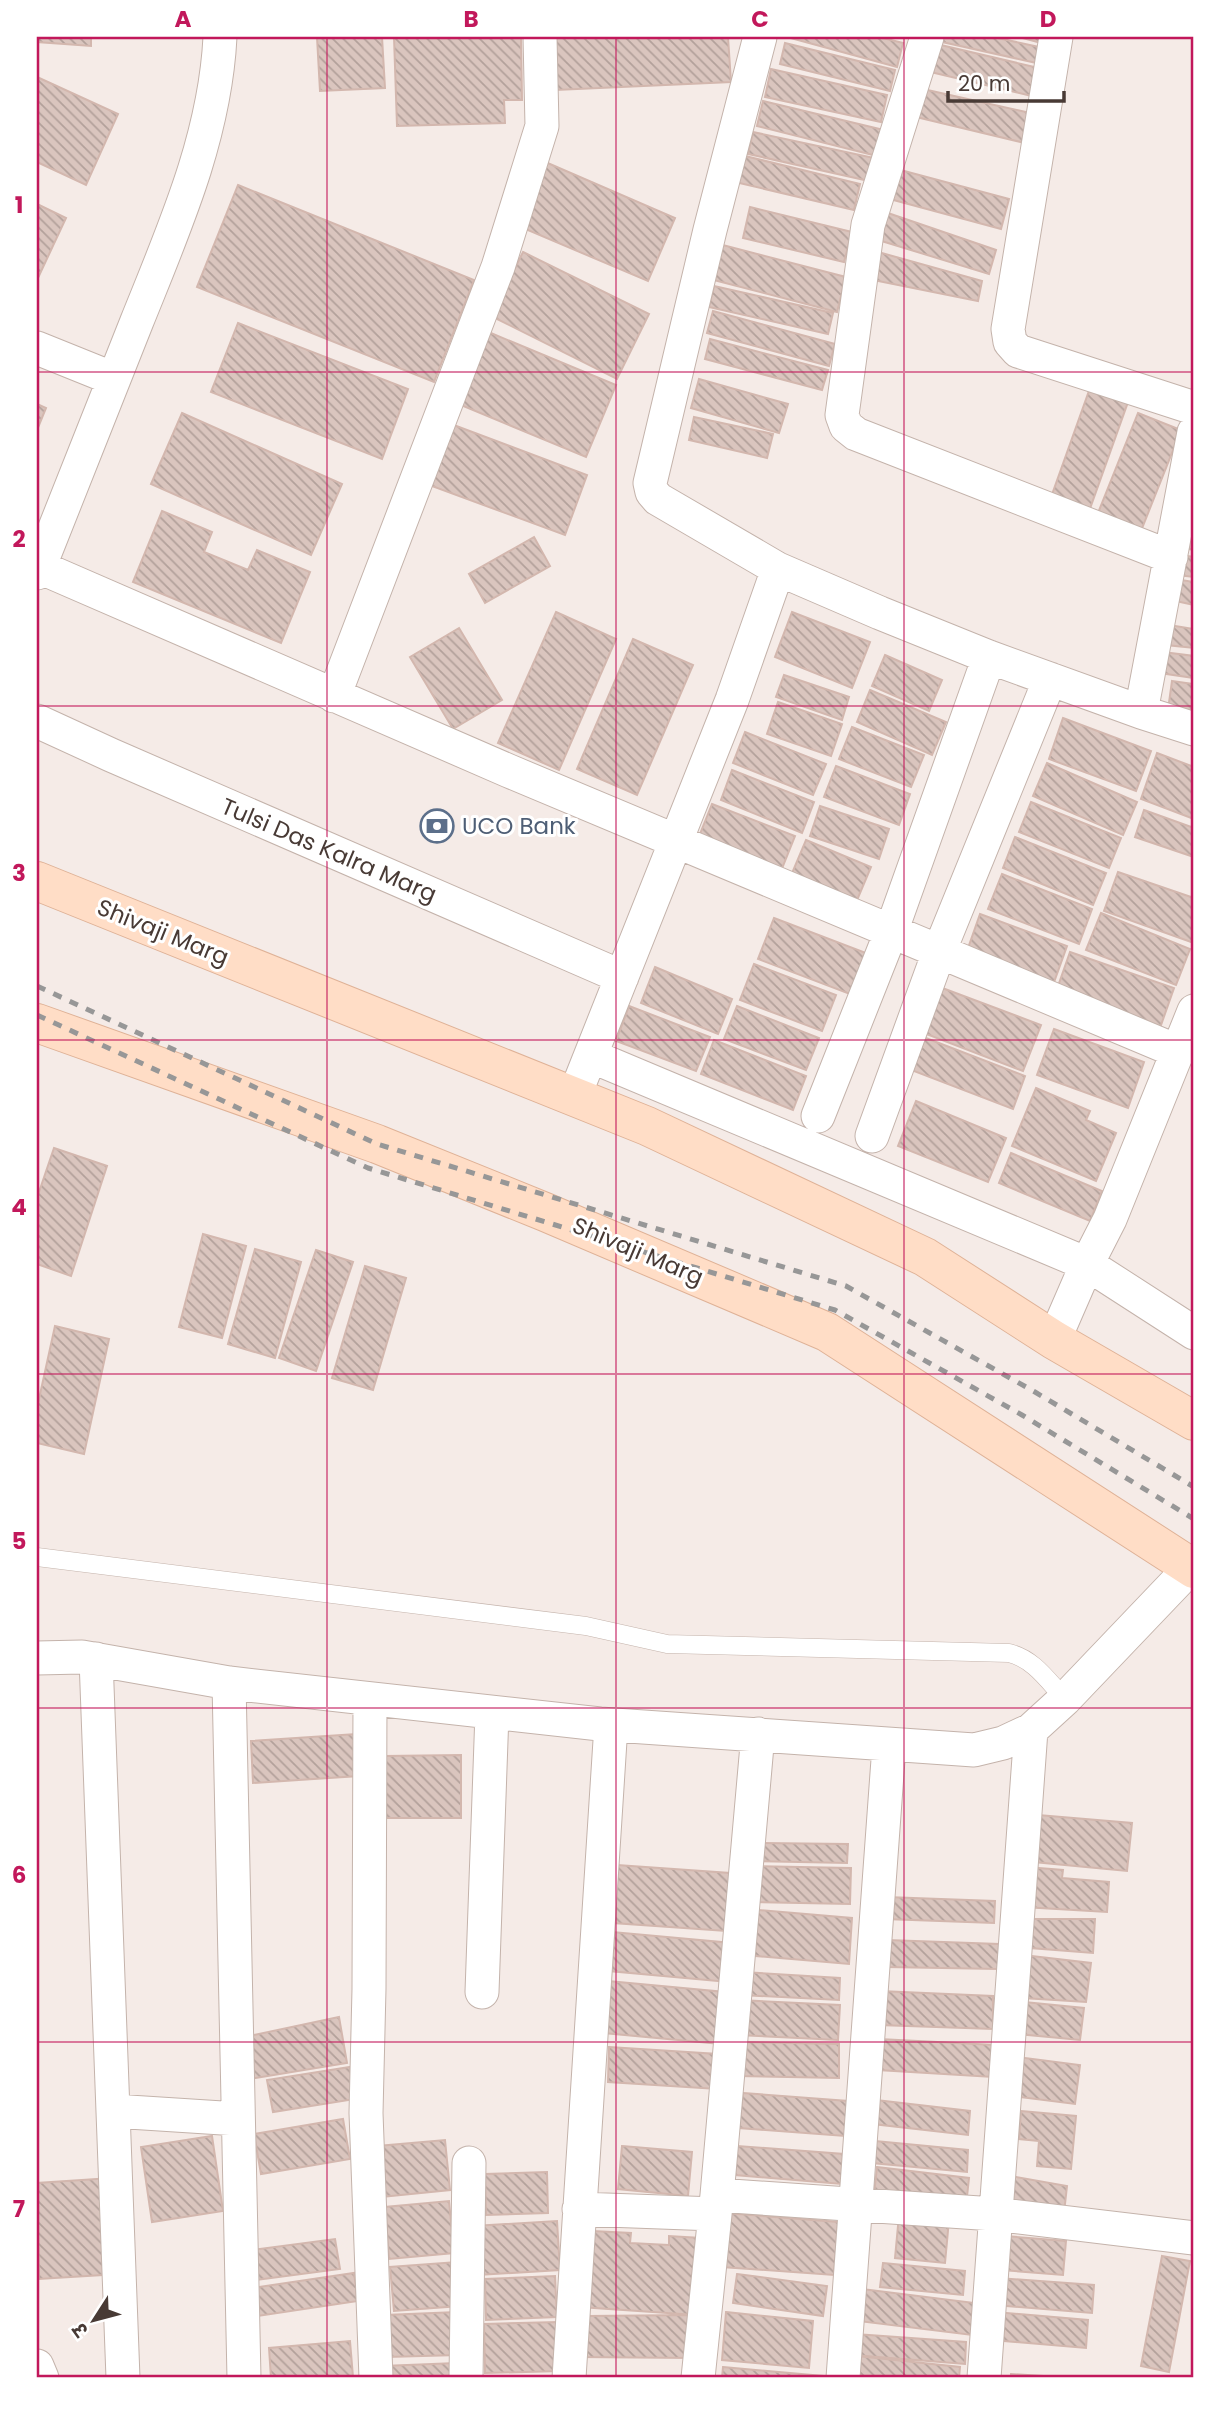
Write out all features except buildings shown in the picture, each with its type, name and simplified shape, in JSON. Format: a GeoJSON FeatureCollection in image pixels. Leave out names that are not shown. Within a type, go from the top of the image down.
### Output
{"type":"FeatureCollection","features":[{"type":"Feature","properties":{"kind":"main road","name":"Shivaji Marg"},"geometry":{"type":"LineString","coordinates":[[37,881],[647,1126],[925,1257],[1054,1340],[1194,1421]]}},
{"type":"Feature","properties":{"kind":"main road","name":"Shivaji Marg"},"geometry":{"type":"LineString","coordinates":[[37,1023],[377,1144],[827,1332],[1193,1568]]}},
{"type":"Feature","properties":{"kind":"street"},"geometry":{"type":"LineString","coordinates":[[220,37],[219,62],[207,125],[185,201],[38,568],[676,842],[1179,1052]]}},
{"type":"Feature","properties":{"kind":"street"},"geometry":{"type":"LineString","coordinates":[[334,696],[502,255],[542,126],[540,37]]}},
{"type":"Feature","properties":{"kind":"street"},"geometry":{"type":"LineString","coordinates":[[760,37],[710,230],[650,483],[652,492],[658,499],[778,569],[989,657],[1194,729]]}},
{"type":"Feature","properties":{"kind":"street"},"geometry":{"type":"LineString","coordinates":[[927,37],[868,225],[842,415],[846,426],[856,434],[1171,557]]}},
{"type":"Feature","properties":{"kind":"street"},"geometry":{"type":"LineString","coordinates":[[1056,37],[1007,329],[1010,342],[1018,351],[1194,408]]}},
{"type":"Feature","properties":{"kind":"street"},"geometry":{"type":"LineString","coordinates":[[37,348],[114,379]]}},
{"type":"Feature","properties":{"kind":"street"},"geometry":{"type":"LineString","coordinates":[[1141,712],[1194,432]]}},
{"type":"Feature","properties":{"kind":"street"},"geometry":{"type":"LineString","coordinates":[[575,1097],[732,699],[778,569]]}},
{"type":"Feature","properties":{"kind":"street"},"geometry":{"type":"LineString","coordinates":[[818,1116],[891,932],[989,657]]}},
{"type":"Feature","properties":{"kind":"street"},"geometry":{"type":"LineString","coordinates":[[872,1136],[939,952],[1050,679]]}},
{"type":"Feature","properties":{"kind":"street","name":"Tulsi Das Kalra Marg"},"geometry":{"type":"LineString","coordinates":[[37,721],[622,977]]}},
{"type":"Feature","properties":{"kind":"street"},"geometry":{"type":"LineString","coordinates":[[1054,1340],[1110,1219],[1194,1011]]}},
{"type":"Feature","properties":{"kind":"street"},"geometry":{"type":"LineString","coordinates":[[591,1056],[1087,1264],[1194,1333]]}},
{"type":"Feature","properties":{"kind":"street"},"geometry":{"type":"LineString","coordinates":[[37,1658],[82,1657],[229,1683],[611,1725],[974,1750],[1003,1743],[1031,1730],[1065,1699],[1193,1568]]}},
{"type":"Feature","properties":{"kind":"street"},"geometry":{"type":"LineString","coordinates":[[96,1659],[123,2378]]}},
{"type":"Feature","properties":{"kind":"street"},"geometry":{"type":"LineString","coordinates":[[229,1683],[244,2378]]}},
{"type":"Feature","properties":{"kind":"street"},"geometry":{"type":"LineString","coordinates":[[370,1700],[366,2113],[376,2378]]}},
{"type":"Feature","properties":{"kind":"street"},"geometry":{"type":"LineString","coordinates":[[482,1992],[492,1713]]}},
{"type":"Feature","properties":{"kind":"street"},"geometry":{"type":"LineString","coordinates":[[569,2378],[611,1725]]}},
{"type":"Feature","properties":{"kind":"street"},"geometry":{"type":"LineString","coordinates":[[984,2378],[1031,1730]]}},
{"type":"Feature","properties":{"kind":"street"},"geometry":{"type":"LineString","coordinates":[[698,2378],[758,1734]]}},
{"type":"Feature","properties":{"kind":"street"},"geometry":{"type":"LineString","coordinates":[[843,2378],[888,1746]]}},
{"type":"Feature","properties":{"kind":"street"},"geometry":{"type":"LineString","coordinates":[[113,2111],[239,2119]]}},
{"type":"Feature","properties":{"kind":"street"},"geometry":{"type":"LineString","coordinates":[[466,2378],[469,2163]]}},
{"type":"Feature","properties":{"kind":"street"},"geometry":{"type":"LineString","coordinates":[[579,2209],[716,2205],[856,2206],[994,2214],[1194,2238]]}},
{"type":"Feature","properties":{"kind":"street"},"geometry":{"type":"LineString","coordinates":[[37,2365],[42,2378]]}},
{"type":"Feature","properties":{"kind":"lane"},"geometry":{"type":"LineString","coordinates":[[37,1557],[586,1626],[667,1644],[1009,1653],[1020,1655],[1032,1662],[1065,1699]]}},
{"type":"Feature","properties":{"kind":"railway"},"geometry":{"type":"LineString","coordinates":[[37,986],[377,1144],[846,1286],[1035,1392],[1194,1487]]}},
{"type":"Feature","properties":{"kind":"railway"},"geometry":{"type":"LineString","coordinates":[[37,1015],[368,1168],[835,1310],[1022,1415],[1194,1519]]}},
{"type":"Feature","properties":{"kind":"place","name":"UCO Bank"},"geometry":{"type":"Point","coordinates":[437,826]}}]}
